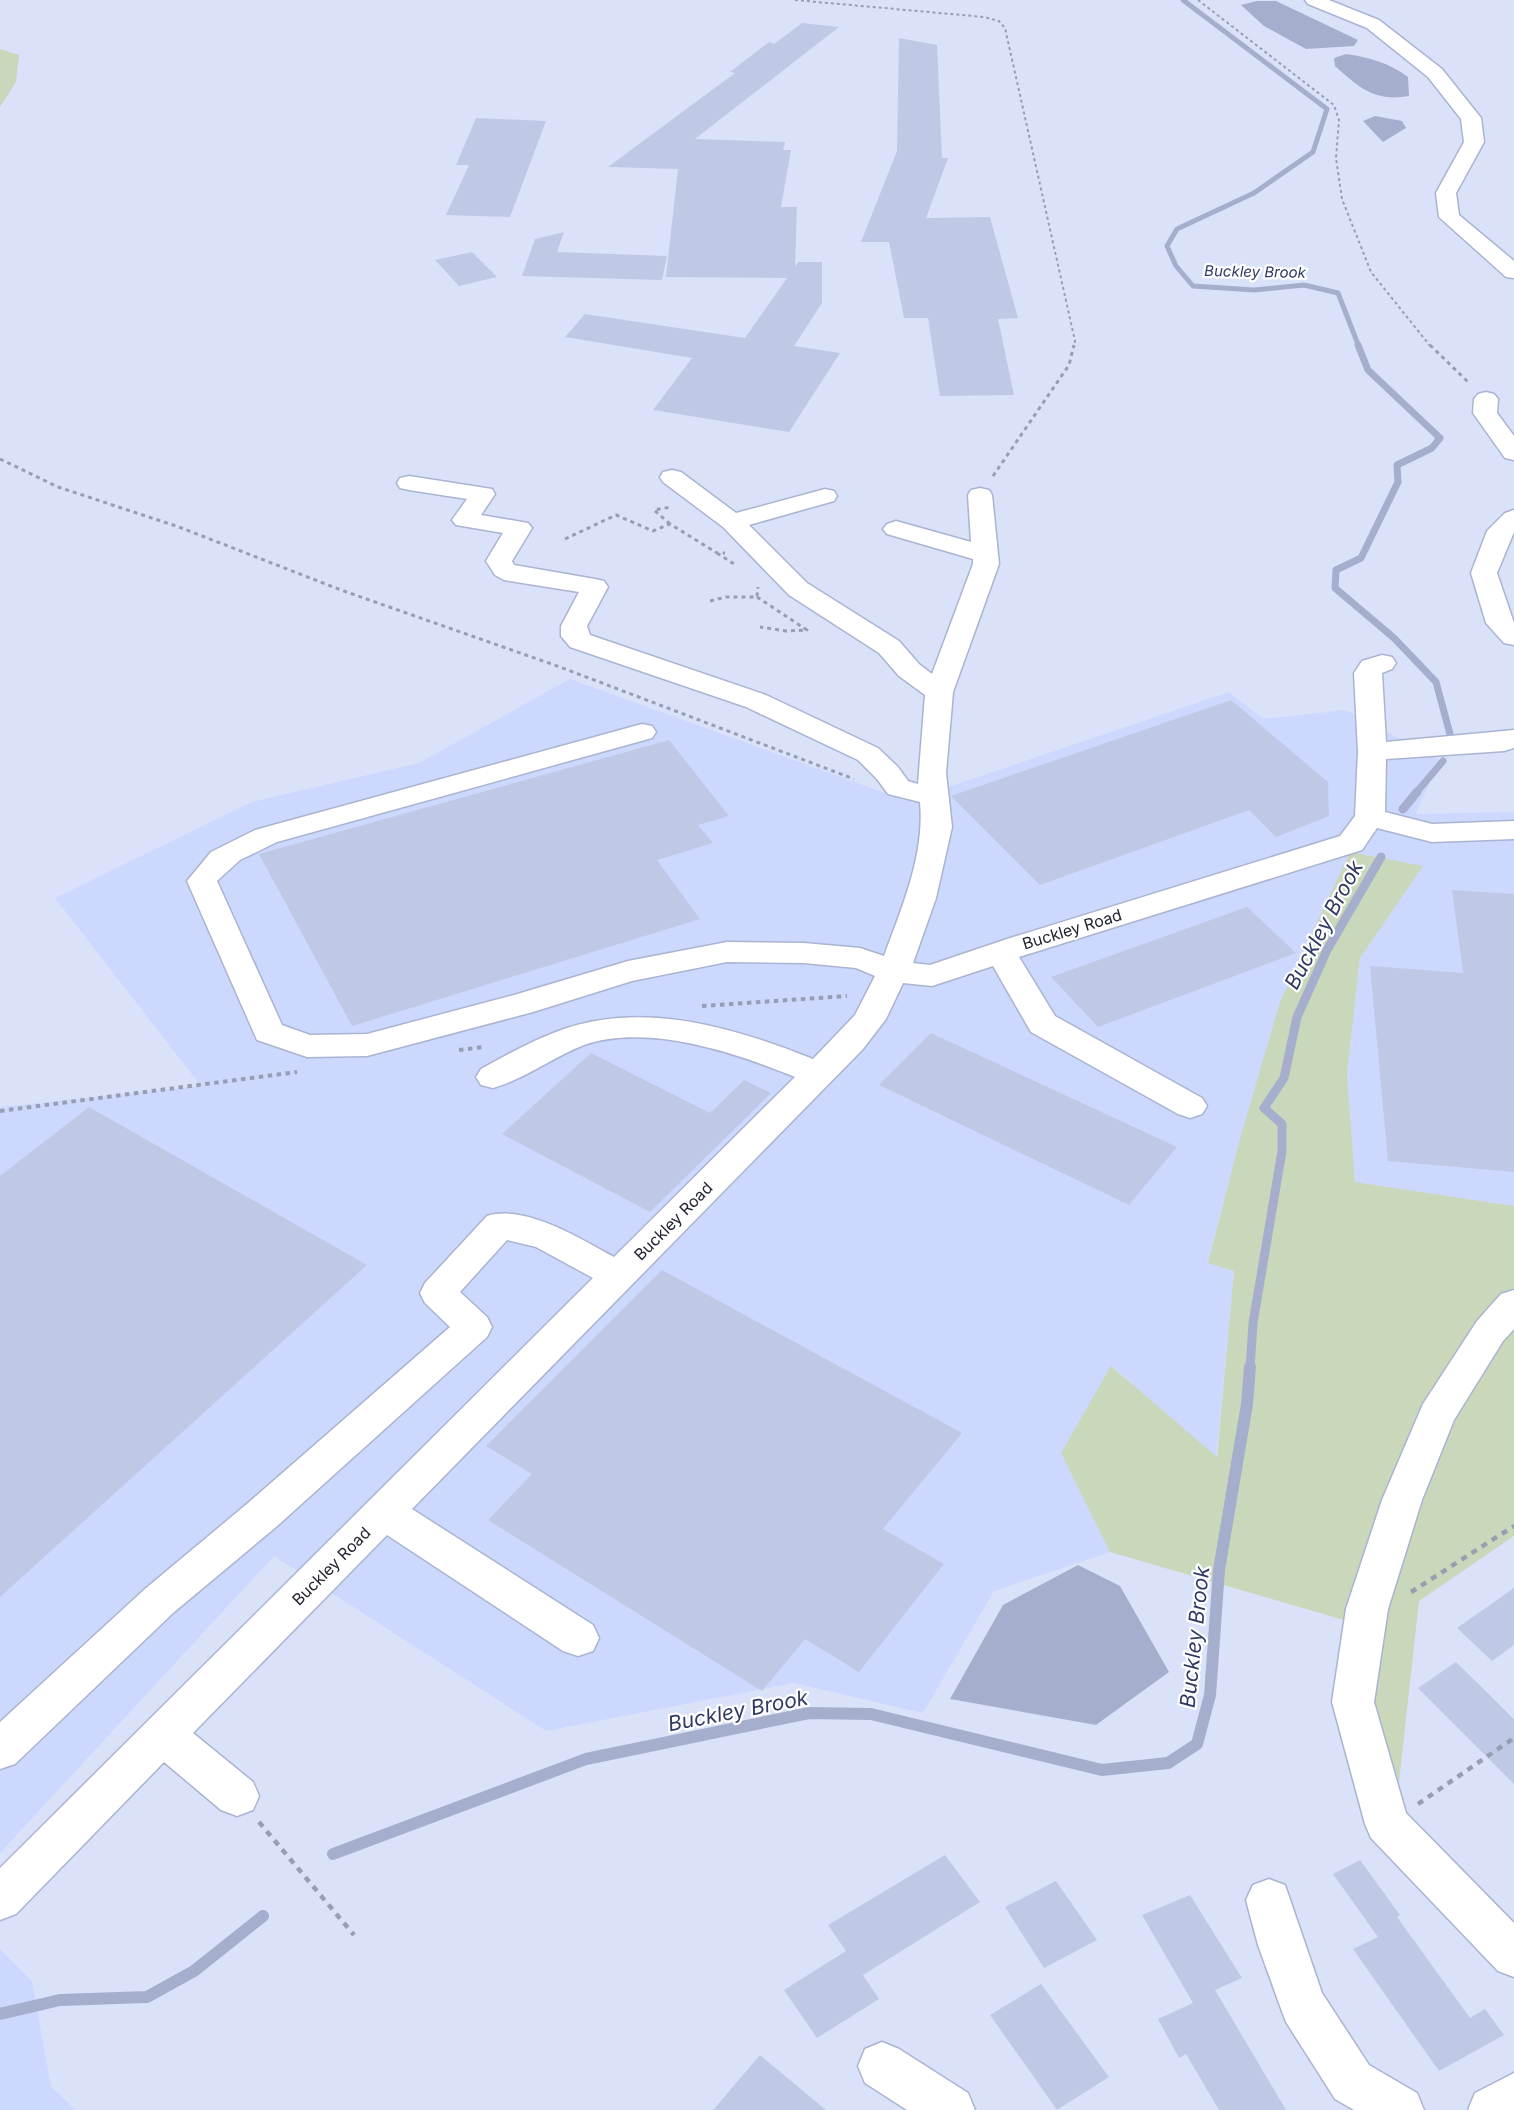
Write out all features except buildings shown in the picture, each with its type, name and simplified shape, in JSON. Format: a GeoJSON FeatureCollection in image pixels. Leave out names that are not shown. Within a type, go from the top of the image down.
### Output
{"type":"FeatureCollection","features":[{"type":"Feature","properties":{"kind":"street"},"geometry":{"type":"LineString","coordinates":[[1314,0],[1373,24],[1435,73],[1471,118],[1474,142],[1446,193],[1449,217],[1514,272]]}},
{"type":"Feature","properties":{"kind":"street"},"geometry":{"type":"LineString","coordinates":[[1486,399],[1485,413],[1514,453]]}},
{"type":"Feature","properties":{"kind":"street"},"geometry":{"type":"LineString","coordinates":[[672,477],[732,522],[798,590],[889,648],[909,670],[939,692]]}},
{"type":"Feature","properties":{"kind":"street"},"geometry":{"type":"LineString","coordinates":[[409,483],[483,494],[465,520],[519,528],[499,561],[504,570],[513,574],[595,587],[574,626],[574,636],[580,641],[756,701],[868,754],[888,773],[898,788],[934,796]]}},
{"type":"Feature","properties":{"kind":"street"},"geometry":{"type":"LineString","coordinates":[[642,732],[266,836],[240,846],[211,867],[202,881],[269,1032],[308,1046],[367,1045],[522,1004],[628,971],[727,952],[804,953],[860,958],[894,971],[921,898],[937,827],[932,773],[939,692],[986,564],[980,495]]}},
{"type":"Feature","properties":{"kind":"street"},"geometry":{"type":"LineString","coordinates":[[732,522],[825,496]]}},
{"type":"Feature","properties":{"kind":"street"},"geometry":{"type":"LineString","coordinates":[[1514,518],[1500,531],[1484,573],[1499,622],[1514,637]]}},
{"type":"Feature","properties":{"kind":"street"},"geometry":{"type":"LineString","coordinates":[[896,529],[985,554]]}},
{"type":"Feature","properties":{"kind":"street"},"geometry":{"type":"LineString","coordinates":[[1382,663],[1372,667],[1368,673],[1372,752],[1370,817],[1432,833],[1514,830]]}},
{"type":"Feature","properties":{"kind":"street"},"geometry":{"type":"LineString","coordinates":[[1372,752],[1504,742],[1514,739]]}},
{"type":"Feature","properties":{"kind":"street","name":"Buckley Road"},"geometry":{"type":"LineString","coordinates":[[0,1899],[818,1074],[870,1018],[880,994],[894,971],[932,976],[1000,952],[1351,843],[1370,817]]}},
{"type":"Feature","properties":{"kind":"street"},"geometry":{"type":"LineString","coordinates":[[1000,952],[1043,1024],[1190,1106]]}},
{"type":"Feature","properties":{"kind":"street"},"geometry":{"type":"LineString","coordinates":[[493,1077],[586,1033],[631,1028],[685,1032],[782,1059],[818,1074]]}},
{"type":"Feature","properties":{"kind":"street"},"geometry":{"type":"LineString","coordinates":[[0,1750],[159,1601],[262,1515],[474,1327],[438,1293],[500,1225],[546,1236],[619,1276]]}},
{"type":"Feature","properties":{"kind":"street"},"geometry":{"type":"LineString","coordinates":[[1514,1304],[1490,1331],[1437,1415],[1402,1500],[1365,1621],[1353,1701],[1387,1824],[1514,1955]]}},
{"type":"Feature","properties":{"kind":"street"},"geometry":{"type":"LineString","coordinates":[[384,1512],[578,1638]]}},
{"type":"Feature","properties":{"kind":"street"},"geometry":{"type":"LineString","coordinates":[[163,1735],[237,1797]]}},
{"type":"Feature","properties":{"kind":"street"},"geometry":{"type":"LineString","coordinates":[[1269,1900],[1281,1945],[1304,2006],[1352,2082],[1400,2110]]}},
{"type":"Feature","properties":{"kind":"street"},"geometry":{"type":"LineString","coordinates":[[882,2066],[951,2110]]}},
{"type":"Feature","properties":{"kind":"street"},"geometry":{"type":"LineString","coordinates":[[1492,2110],[1514,2097]]}},
{"type":"Feature","properties":{"kind":"path"},"geometry":{"type":"LineString","coordinates":[[795,0],[984,17],[999,21],[1005,28],[1075,341],[1069,365],[980,495]]}},
{"type":"Feature","properties":{"kind":"path"},"geometry":{"type":"LineString","coordinates":[[1198,0],[1334,105],[1339,120],[1336,158],[1342,199],[1371,272],[1432,348],[1486,399]]}},
{"type":"Feature","properties":{"kind":"path"},"geometry":{"type":"LineString","coordinates":[[0,459],[58,487],[179,527],[351,594],[560,667],[861,782],[898,788]]}},
{"type":"Feature","properties":{"kind":"path"},"geometry":{"type":"LineString","coordinates":[[565,538],[616,515],[652,531],[670,524],[740,568]]}},
{"type":"Feature","properties":{"kind":"path"},"geometry":{"type":"LineString","coordinates":[[717,553],[757,548]]}},
{"type":"Feature","properties":{"kind":"path"},"geometry":{"type":"LineString","coordinates":[[757,597],[758,583]]}},
{"type":"Feature","properties":{"kind":"path"},"geometry":{"type":"LineString","coordinates":[[710,601],[726,597],[757,597],[807,630],[786,631],[760,627]]}},
{"type":"Feature","properties":{"kind":"path"},"geometry":{"type":"LineString","coordinates":[[1365,1621],[1514,1526]]}},
{"type":"Feature","properties":{"kind":"path"},"geometry":{"type":"LineString","coordinates":[[1387,1824],[1514,1738]]}},
{"type":"Feature","properties":{"kind":"path"},"geometry":{"type":"LineString","coordinates":[[237,1797],[354,1935]]}},
{"type":"Feature","properties":{"kind":"shaded area"},"geometry":{"type":"Polygon","coordinates":[[[1257,1],[1276,1],[1358,40],[1354,46],[1306,49],[1264,26],[1241,5],[1257,1]]]}},
{"type":"Feature","properties":{"kind":"shaded area"},"geometry":{"type":"Polygon","coordinates":[[[1346,54],[1379,61],[1401,72],[1408,77],[1409,96],[1386,97],[1360,87],[1335,66],[1334,58],[1346,54]]]}},
{"type":"Feature","properties":{"kind":"shaded area"},"geometry":{"type":"Polygon","coordinates":[[[1375,116],[1402,121],[1406,128],[1383,142],[1363,121],[1375,116]]]}},
{"type":"Feature","properties":{"kind":"shaded area"},"geometry":{"type":"Polygon","coordinates":[[[570,679],[907,801],[1229,692],[1263,719],[1346,710],[1439,760],[1416,814],[1514,812],[1514,1206],[1355,1182],[1347,1074],[1360,958],[1422,867],[1350,852],[1238,1146],[1208,1262],[1234,1271],[1216,1458],[1112,1366],[1061,1453],[1110,1552],[994,1591],[923,1713],[794,1683],[546,1731],[274,1556],[0,1853],[0,1107],[201,1086],[55,898],[252,802],[419,763],[570,679]]]}},
{"type":"Feature","properties":{"kind":"shaded area"},"geometry":{"type":"Polygon","coordinates":[[[1078,1565],[1120,1586],[1169,1672],[1096,1725],[950,1699],[1003,1605],[1078,1565]]]}},
{"type":"Feature","properties":{"kind":"shaded area"},"geometry":{"type":"Polygon","coordinates":[[[0,1949],[32,1981],[51,2087],[76,2110],[0,2110],[0,1949]]]}},
{"type":"Feature","properties":{"kind":"green space"},"geometry":{"type":"Polygon","coordinates":[[[0,49],[19,55],[16,82],[0,107],[0,49]]]}},
{"type":"Feature","properties":{"kind":"green space"},"geometry":{"type":"Polygon","coordinates":[[[1350,852],[1423,866],[1360,958],[1347,1074],[1355,1182],[1514,1206],[1514,1536],[1419,1601],[1399,1782],[1369,1703],[1384,1497],[1351,1622],[1110,1552],[1061,1453],[1111,1366],[1217,1457],[1234,1271],[1208,1263],[1238,1146],[1280,1002],[1350,852]]]}},
{"type":"Feature","properties":{"kind":"waterway","name":"Buckley Brook"},"geometry":{"type":"LineString","coordinates":[[1183,0],[1327,109],[1313,152],[1254,193],[1177,229],[1167,246],[1176,266],[1193,286],[1254,290],[1304,285],[1338,293],[1359,347]]}},
{"type":"Feature","properties":{"kind":"waterway","name":"Buckley Brook"},"geometry":{"type":"LineString","coordinates":[[1358,345],[1368,370],[1440,438],[1432,448],[1397,465],[1398,482],[1361,558],[1336,570],[1335,588],[1394,638],[1436,682],[1450,734]]}},
{"type":"Feature","properties":{"kind":"waterway","name":"Buckley Brook"},"geometry":{"type":"LineString","coordinates":[[1416,793],[1443,761]]}},
{"type":"Feature","properties":{"kind":"waterway","name":"Buckley Brook"},"geometry":{"type":"LineString","coordinates":[[1403,809],[1417,792]]}},
{"type":"Feature","properties":{"kind":"waterway","name":"Buckley Brook"},"geometry":{"type":"LineString","coordinates":[[1250,1369],[1253,1323],[1282,1151],[1282,1124],[1264,1108],[1284,1078],[1297,1017],[1327,950],[1381,857]]}},
{"type":"Feature","properties":{"kind":"waterway","name":"Buckley Brook"},"geometry":{"type":"LineString","coordinates":[[333,1854],[586,1759],[809,1713],[871,1714],[1102,1770],[1168,1763],[1197,1744],[1210,1695],[1219,1570],[1247,1404],[1250,1367]]}},
{"type":"Feature","properties":{"kind":"waterway","name":"Buckley Brook"},"geometry":{"type":"LineString","coordinates":[[0,2014],[60,2000],[147,1997],[194,1971],[263,1916]]}}]}
